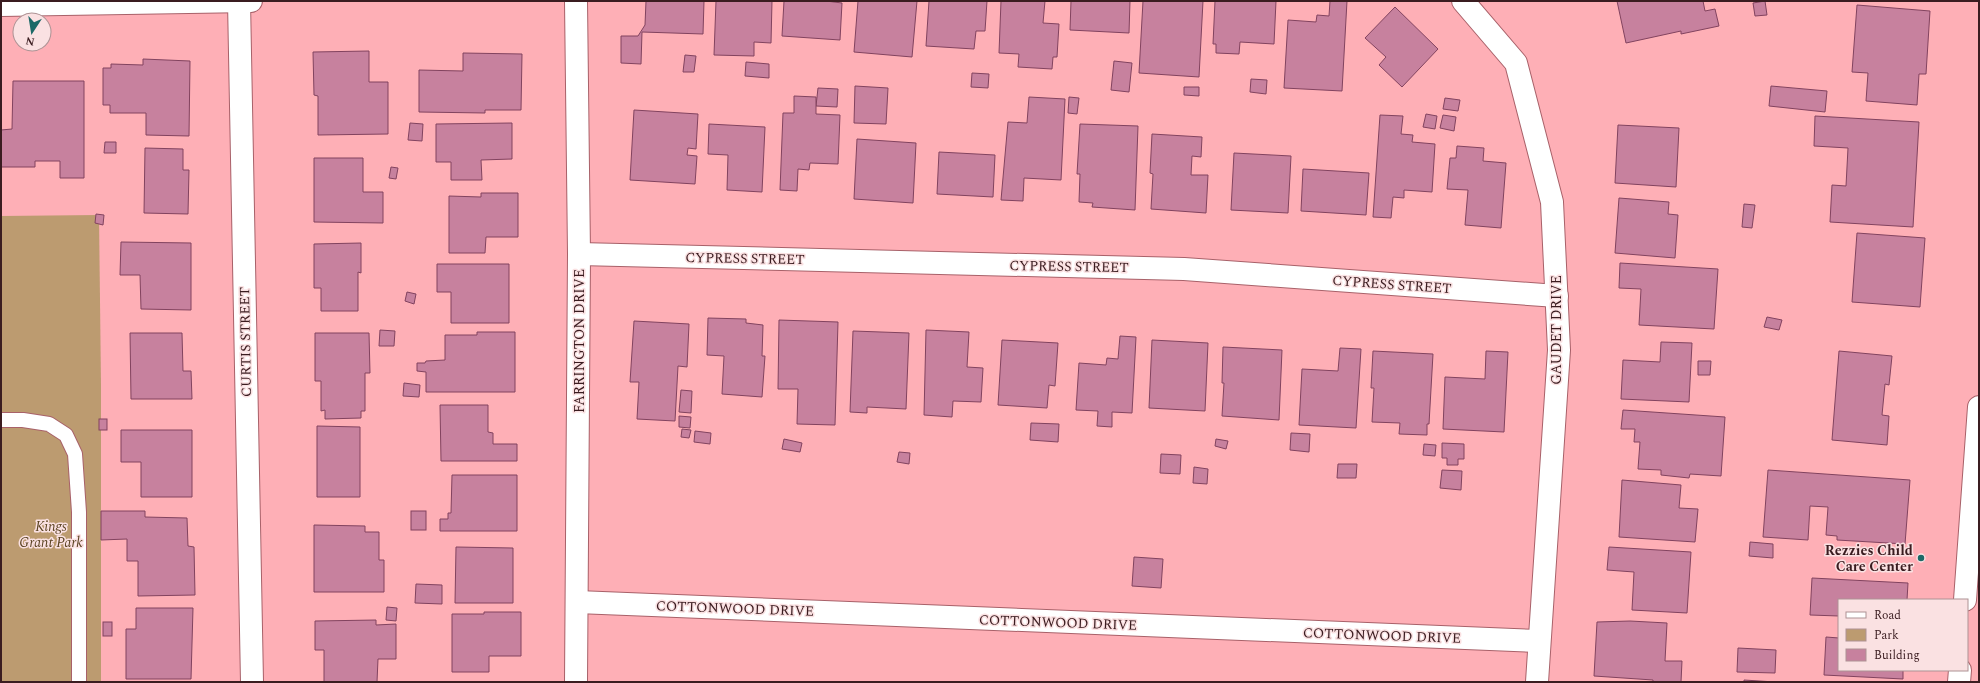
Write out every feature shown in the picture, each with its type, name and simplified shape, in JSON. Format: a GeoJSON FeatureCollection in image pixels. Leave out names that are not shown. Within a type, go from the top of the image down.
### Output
{"type":"FeatureCollection","features":[{"type":"Feature","properties":{"kind":"street"},"geometry":{"type":"LineString","coordinates":[[1,5],[243,1]]}},
{"type":"Feature","properties":{"kind":"street","name":"CURTIS STREET"},"geometry":{"type":"LineString","coordinates":[[243,1],[252,682]]}},
{"type":"Feature","properties":{"kind":"street","name":"FARRINGTON DRIVE"},"geometry":{"type":"LineString","coordinates":[[576,1],[579,254],[578,602],[576,682]]}},
{"type":"Feature","properties":{"kind":"street","name":"GAUDET DRIVE"},"geometry":{"type":"LineString","coordinates":[[1463,1],[1516,63],[1552,202],[1559,350],[1537,682]]}},
{"type":"Feature","properties":{"kind":"street","name":"CYPRESS STREET"},"geometry":{"type":"LineString","coordinates":[[579,254],[1184,268],[1557,296]]}},
{"type":"Feature","properties":{"kind":"street"},"geometry":{"type":"LineString","coordinates":[[1965,599],[1979,408]]}},
{"type":"Feature","properties":{"kind":"street","name":"COTTONWOOD DRIVE"},"geometry":{"type":"LineString","coordinates":[[578,602],[1539,641]]}},
{"type":"Feature","properties":{"kind":"street"},"geometry":{"type":"LineString","coordinates":[[1959,682],[1960,671]]}},
{"type":"Feature","properties":{"kind":"lane"},"geometry":{"type":"LineString","coordinates":[[1,420],[23,420],[49,424],[66,435],[75,454],[79,512],[79,682]]}},
{"type":"Feature","properties":{"kind":"green space","name":"Kings Grant Park"},"geometry":{"type":"Polygon","coordinates":[[[99,215],[101,386],[101,682],[1,682],[1,216],[99,215]]]}},
{"type":"Feature","properties":{"kind":"building"},"geometry":{"type":"Polygon","coordinates":[[[646,1],[704,1],[703,34],[642,32],[641,64],[621,63],[621,36],[638,36],[645,25],[646,1]]]}},
{"type":"Feature","properties":{"kind":"building"},"geometry":{"type":"Polygon","coordinates":[[[716,1],[772,1],[771,43],[754,42],[754,56],[714,55],[716,1]]]}},
{"type":"Feature","properties":{"kind":"building"},"geometry":{"type":"Polygon","coordinates":[[[784,1],[826,1],[842,3],[840,40],[782,36],[784,1]]]}},
{"type":"Feature","properties":{"kind":"building"},"geometry":{"type":"Polygon","coordinates":[[[858,1],[917,1],[912,57],[854,52],[858,1]]]}},
{"type":"Feature","properties":{"kind":"building"},"geometry":{"type":"Polygon","coordinates":[[[929,1],[987,1],[985,31],[976,31],[974,49],[926,46],[929,1]]]}},
{"type":"Feature","properties":{"kind":"building"},"geometry":{"type":"Polygon","coordinates":[[[1001,1],[1045,1],[1043,23],[1059,24],[1057,57],[1053,57],[1052,69],[1018,67],[1019,54],[999,53],[1001,1]]]}},
{"type":"Feature","properties":{"kind":"building"},"geometry":{"type":"Polygon","coordinates":[[[1071,1],[1130,1],[1129,33],[1070,30],[1071,1]]]}},
{"type":"Feature","properties":{"kind":"building"},"geometry":{"type":"Polygon","coordinates":[[[1143,1],[1203,1],[1199,77],[1139,73],[1143,1]]]}},
{"type":"Feature","properties":{"kind":"building"},"geometry":{"type":"Polygon","coordinates":[[[1215,1],[1276,1],[1274,44],[1240,42],[1239,54],[1216,53],[1216,44],[1213,44],[1215,1]]]}},
{"type":"Feature","properties":{"kind":"building"},"geometry":{"type":"Polygon","coordinates":[[[1330,1],[1347,1],[1342,91],[1284,88],[1288,20],[1316,22],[1317,15],[1329,16],[1330,1]]]}},
{"type":"Feature","properties":{"kind":"building"},"geometry":{"type":"Polygon","coordinates":[[[1617,1],[1703,1],[1705,11],[1715,9],[1719,26],[1681,34],[1681,31],[1626,43],[1617,1]]]}},
{"type":"Feature","properties":{"kind":"building"},"geometry":{"type":"Polygon","coordinates":[[[1765,1],[1767,15],[1755,16],[1753,3],[1765,1]]]}},
{"type":"Feature","properties":{"kind":"building"},"geometry":{"type":"Polygon","coordinates":[[[1857,5],[1930,11],[1926,74],[1919,74],[1917,105],[1866,101],[1868,73],[1852,72],[1857,5]]]}},
{"type":"Feature","properties":{"kind":"building"},"geometry":{"type":"Polygon","coordinates":[[[1395,7],[1438,49],[1402,87],[1379,65],[1386,57],[1365,38],[1395,7]]]}},
{"type":"Feature","properties":{"kind":"building"},"geometry":{"type":"Polygon","coordinates":[[[369,51],[369,82],[388,82],[388,134],[318,135],[318,96],[314,95],[313,52],[369,51]]]}},
{"type":"Feature","properties":{"kind":"building"},"geometry":{"type":"Polygon","coordinates":[[[463,53],[522,54],[521,110],[485,110],[485,113],[419,112],[419,70],[463,71],[463,53]]]}},
{"type":"Feature","properties":{"kind":"building"},"geometry":{"type":"Polygon","coordinates":[[[685,55],[696,56],[694,72],[683,72],[685,55]]]}},
{"type":"Feature","properties":{"kind":"building"},"geometry":{"type":"Polygon","coordinates":[[[143,59],[190,61],[189,136],[146,135],[146,113],[110,113],[110,105],[103,105],[103,68],[111,68],[111,64],[143,65],[143,59]]]}},
{"type":"Feature","properties":{"kind":"building"},"geometry":{"type":"Polygon","coordinates":[[[1114,61],[1132,63],[1129,92],[1111,90],[1114,61]]]}},
{"type":"Feature","properties":{"kind":"building"},"geometry":{"type":"Polygon","coordinates":[[[746,62],[769,64],[769,78],[745,76],[746,62]]]}},
{"type":"Feature","properties":{"kind":"building"},"geometry":{"type":"Polygon","coordinates":[[[972,73],[989,74],[988,88],[971,87],[972,73]]]}},
{"type":"Feature","properties":{"kind":"building"},"geometry":{"type":"Polygon","coordinates":[[[1251,79],[1267,80],[1266,94],[1250,92],[1251,79]]]}},
{"type":"Feature","properties":{"kind":"building"},"geometry":{"type":"Polygon","coordinates":[[[13,81],[84,81],[84,178],[60,178],[60,161],[35,161],[35,167],[1,167],[1,130],[12,129],[13,81]]]}},
{"type":"Feature","properties":{"kind":"building"},"geometry":{"type":"Polygon","coordinates":[[[855,86],[888,88],[886,124],[854,123],[855,86]]]}},
{"type":"Feature","properties":{"kind":"building"},"geometry":{"type":"Polygon","coordinates":[[[1771,86],[1827,91],[1825,112],[1769,106],[1771,86]]]}},
{"type":"Feature","properties":{"kind":"building"},"geometry":{"type":"Polygon","coordinates":[[[1184,87],[1199,87],[1199,96],[1184,95],[1184,87]]]}},
{"type":"Feature","properties":{"kind":"building"},"geometry":{"type":"Polygon","coordinates":[[[818,88],[838,89],[837,107],[816,106],[818,88]]]}},
{"type":"Feature","properties":{"kind":"building"},"geometry":{"type":"Polygon","coordinates":[[[794,96],[816,97],[816,114],[840,115],[838,164],[810,163],[809,170],[798,169],[797,191],[780,190],[783,113],[794,113],[794,96]]]}},
{"type":"Feature","properties":{"kind":"building"},"geometry":{"type":"Polygon","coordinates":[[[1029,97],[1065,99],[1061,180],[1024,178],[1023,201],[1001,200],[1008,122],[1027,123],[1029,97]]]}},
{"type":"Feature","properties":{"kind":"building"},"geometry":{"type":"Polygon","coordinates":[[[1069,97],[1079,98],[1077,114],[1068,113],[1069,97]]]}},
{"type":"Feature","properties":{"kind":"building"},"geometry":{"type":"Polygon","coordinates":[[[1445,98],[1460,100],[1458,111],[1443,109],[1445,98]]]}},
{"type":"Feature","properties":{"kind":"building"},"geometry":{"type":"Polygon","coordinates":[[[634,110],[698,114],[696,149],[688,148],[687,155],[697,156],[695,184],[630,180],[634,110]]]}},
{"type":"Feature","properties":{"kind":"building"},"geometry":{"type":"Polygon","coordinates":[[[1426,114],[1437,116],[1435,129],[1423,127],[1426,114]]]}},
{"type":"Feature","properties":{"kind":"building"},"geometry":{"type":"Polygon","coordinates":[[[1380,115],[1403,116],[1401,134],[1413,135],[1412,142],[1435,144],[1432,192],[1404,190],[1404,198],[1393,197],[1391,218],[1373,217],[1380,115]]]}},
{"type":"Feature","properties":{"kind":"building"},"geometry":{"type":"Polygon","coordinates":[[[1443,115],[1456,117],[1454,131],[1440,128],[1443,115]]]}},
{"type":"Feature","properties":{"kind":"building"},"geometry":{"type":"Polygon","coordinates":[[[1815,116],[1919,122],[1913,227],[1830,222],[1832,185],[1846,186],[1848,148],[1814,146],[1815,116]]]}},
{"type":"Feature","properties":{"kind":"building"},"geometry":{"type":"Polygon","coordinates":[[[410,123],[423,124],[422,141],[408,140],[410,123]]]}},
{"type":"Feature","properties":{"kind":"building"},"geometry":{"type":"Polygon","coordinates":[[[512,123],[512,159],[481,160],[482,180],[451,180],[451,162],[436,162],[436,124],[512,123]]]}},
{"type":"Feature","properties":{"kind":"building"},"geometry":{"type":"Polygon","coordinates":[[[709,124],[765,127],[762,192],[727,190],[728,155],[708,154],[709,124]]]}},
{"type":"Feature","properties":{"kind":"building"},"geometry":{"type":"Polygon","coordinates":[[[1080,124],[1138,126],[1135,210],[1092,207],[1093,203],[1079,202],[1080,174],[1077,174],[1080,124]]]}},
{"type":"Feature","properties":{"kind":"building"},"geometry":{"type":"Polygon","coordinates":[[[1618,125],[1679,128],[1676,187],[1615,183],[1618,125]]]}},
{"type":"Feature","properties":{"kind":"building"},"geometry":{"type":"Polygon","coordinates":[[[1152,134],[1202,137],[1201,157],[1192,156],[1191,175],[1208,175],[1206,213],[1151,209],[1153,174],[1150,173],[1152,134]]]}},
{"type":"Feature","properties":{"kind":"building"},"geometry":{"type":"Polygon","coordinates":[[[857,139],[916,143],[913,203],[854,199],[857,139]]]}},
{"type":"Feature","properties":{"kind":"building"},"geometry":{"type":"Polygon","coordinates":[[[105,142],[116,142],[116,153],[104,153],[105,142]]]}},
{"type":"Feature","properties":{"kind":"building"},"geometry":{"type":"Polygon","coordinates":[[[1457,146],[1484,148],[1483,161],[1506,163],[1501,228],[1465,225],[1468,190],[1447,189],[1450,158],[1456,158],[1457,146]]]}},
{"type":"Feature","properties":{"kind":"building"},"geometry":{"type":"Polygon","coordinates":[[[145,148],[183,149],[183,170],[189,170],[188,214],[144,213],[145,148]]]}},
{"type":"Feature","properties":{"kind":"building"},"geometry":{"type":"Polygon","coordinates":[[[939,152],[995,155],[993,197],[937,194],[939,152]]]}},
{"type":"Feature","properties":{"kind":"building"},"geometry":{"type":"Polygon","coordinates":[[[1234,153],[1291,156],[1288,213],[1231,210],[1234,153]]]}},
{"type":"Feature","properties":{"kind":"building"},"geometry":{"type":"Polygon","coordinates":[[[314,158],[363,158],[363,192],[383,192],[383,223],[314,222],[314,158]]]}},
{"type":"Feature","properties":{"kind":"building"},"geometry":{"type":"Polygon","coordinates":[[[391,167],[398,168],[396,179],[389,178],[391,167]]]}},
{"type":"Feature","properties":{"kind":"building"},"geometry":{"type":"Polygon","coordinates":[[[1303,169],[1369,173],[1366,215],[1301,211],[1303,169]]]}},
{"type":"Feature","properties":{"kind":"building"},"geometry":{"type":"Polygon","coordinates":[[[481,193],[518,193],[518,237],[486,237],[485,253],[449,253],[449,196],[481,197],[481,193]]]}},
{"type":"Feature","properties":{"kind":"building"},"geometry":{"type":"Polygon","coordinates":[[[1619,198],[1669,202],[1668,214],[1678,215],[1675,258],[1615,253],[1619,198]]]}},
{"type":"Feature","properties":{"kind":"building"},"geometry":{"type":"Polygon","coordinates":[[[1744,204],[1755,205],[1752,228],[1742,227],[1744,204]]]}},
{"type":"Feature","properties":{"kind":"building"},"geometry":{"type":"Polygon","coordinates":[[[96,214],[104,215],[103,225],[95,223],[96,214]]]}},
{"type":"Feature","properties":{"kind":"building"},"geometry":{"type":"Polygon","coordinates":[[[1857,233],[1925,238],[1920,307],[1852,302],[1857,233]]]}},
{"type":"Feature","properties":{"kind":"building"},"geometry":{"type":"Polygon","coordinates":[[[121,242],[191,243],[191,310],[141,309],[140,275],[120,275],[121,242]]]}},
{"type":"Feature","properties":{"kind":"building"},"geometry":{"type":"Polygon","coordinates":[[[361,243],[361,273],[358,272],[358,311],[321,311],[321,288],[314,288],[314,244],[361,243]]]}},
{"type":"Feature","properties":{"kind":"building"},"geometry":{"type":"Polygon","coordinates":[[[1620,263],[1718,269],[1714,329],[1639,325],[1641,289],[1619,288],[1620,263]]]}},
{"type":"Feature","properties":{"kind":"building"},"geometry":{"type":"Polygon","coordinates":[[[437,264],[509,264],[509,323],[451,323],[451,292],[437,292],[437,264]]]}},
{"type":"Feature","properties":{"kind":"building"},"geometry":{"type":"Polygon","coordinates":[[[407,292],[416,294],[414,304],[405,301],[407,292]]]}},
{"type":"Feature","properties":{"kind":"building"},"geometry":{"type":"Polygon","coordinates":[[[1767,317],[1782,320],[1779,330],[1764,327],[1767,317]]]}},
{"type":"Feature","properties":{"kind":"building"},"geometry":{"type":"Polygon","coordinates":[[[708,318],[746,319],[746,323],[763,325],[762,356],[765,356],[762,397],[722,394],[724,356],[707,355],[708,318]]]}},
{"type":"Feature","properties":{"kind":"building"},"geometry":{"type":"Polygon","coordinates":[[[779,320],[838,322],[835,425],[797,424],[798,389],[778,389],[779,320]]]}},
{"type":"Feature","properties":{"kind":"building"},"geometry":{"type":"Polygon","coordinates":[[[634,321],[689,324],[687,367],[678,366],[675,421],[637,419],[639,382],[630,382],[634,321]]]}},
{"type":"Feature","properties":{"kind":"building"},"geometry":{"type":"Polygon","coordinates":[[[380,330],[395,331],[394,346],[379,346],[380,330]]]}},
{"type":"Feature","properties":{"kind":"building"},"geometry":{"type":"Polygon","coordinates":[[[926,330],[969,332],[967,367],[983,368],[981,402],[953,401],[952,417],[924,415],[926,330]]]}},
{"type":"Feature","properties":{"kind":"building"},"geometry":{"type":"Polygon","coordinates":[[[853,331],[909,333],[906,409],[867,407],[867,413],[850,412],[853,331]]]}},
{"type":"Feature","properties":{"kind":"building"},"geometry":{"type":"Polygon","coordinates":[[[477,332],[515,332],[515,392],[426,392],[426,372],[417,371],[417,363],[445,360],[445,335],[477,335],[477,332]]]}},
{"type":"Feature","properties":{"kind":"building"},"geometry":{"type":"Polygon","coordinates":[[[130,333],[182,333],[183,371],[191,371],[192,399],[131,399],[130,333]]]}},
{"type":"Feature","properties":{"kind":"building"},"geometry":{"type":"Polygon","coordinates":[[[315,333],[369,333],[370,373],[365,373],[365,411],[361,411],[361,418],[325,419],[325,410],[321,411],[321,381],[315,381],[315,333]]]}},
{"type":"Feature","properties":{"kind":"building"},"geometry":{"type":"Polygon","coordinates":[[[1120,336],[1136,337],[1132,413],[1112,412],[1112,427],[1097,426],[1098,411],[1076,410],[1079,363],[1106,365],[1107,358],[1118,359],[1120,336]]]}},
{"type":"Feature","properties":{"kind":"building"},"geometry":{"type":"Polygon","coordinates":[[[1002,340],[1058,343],[1055,386],[1049,385],[1047,408],[998,405],[1002,340]]]}},
{"type":"Feature","properties":{"kind":"building"},"geometry":{"type":"Polygon","coordinates":[[[1152,340],[1208,343],[1205,411],[1149,408],[1152,340]]]}},
{"type":"Feature","properties":{"kind":"building"},"geometry":{"type":"Polygon","coordinates":[[[1661,342],[1692,343],[1689,402],[1621,399],[1623,360],[1660,362],[1661,342]]]}},
{"type":"Feature","properties":{"kind":"building"},"geometry":{"type":"Polygon","coordinates":[[[1223,347],[1282,350],[1279,420],[1222,416],[1224,383],[1222,383],[1223,347]]]}},
{"type":"Feature","properties":{"kind":"building"},"geometry":{"type":"Polygon","coordinates":[[[1340,348],[1361,349],[1356,428],[1299,425],[1302,369],[1338,371],[1340,348]]]}},
{"type":"Feature","properties":{"kind":"building"},"geometry":{"type":"Polygon","coordinates":[[[1373,351],[1433,354],[1427,435],[1399,434],[1400,423],[1372,422],[1374,388],[1371,388],[1373,351]]]}},
{"type":"Feature","properties":{"kind":"building"},"geometry":{"type":"Polygon","coordinates":[[[1486,351],[1508,352],[1504,432],[1443,429],[1445,377],[1485,379],[1486,351]]]}},
{"type":"Feature","properties":{"kind":"building"},"geometry":{"type":"Polygon","coordinates":[[[1839,351],[1892,356],[1889,385],[1885,384],[1882,415],[1889,416],[1887,445],[1832,440],[1839,351]]]}},
{"type":"Feature","properties":{"kind":"building"},"geometry":{"type":"Polygon","coordinates":[[[1698,361],[1711,361],[1710,375],[1698,375],[1698,361]]]}},
{"type":"Feature","properties":{"kind":"building"},"geometry":{"type":"Polygon","coordinates":[[[404,383],[420,385],[419,397],[403,396],[404,383]]]}},
{"type":"Feature","properties":{"kind":"building"},"geometry":{"type":"Polygon","coordinates":[[[681,390],[692,391],[691,413],[679,412],[681,390]]]}},
{"type":"Feature","properties":{"kind":"building"},"geometry":{"type":"Polygon","coordinates":[[[440,405],[488,405],[488,432],[493,433],[493,444],[517,444],[517,461],[441,461],[440,405]]]}},
{"type":"Feature","properties":{"kind":"building"},"geometry":{"type":"Polygon","coordinates":[[[1623,410],[1725,417],[1721,476],[1690,474],[1689,478],[1661,475],[1661,470],[1638,469],[1640,442],[1634,442],[1635,429],[1621,429],[1623,410]]]}},
{"type":"Feature","properties":{"kind":"building"},"geometry":{"type":"Polygon","coordinates":[[[679,416],[691,417],[690,428],[679,427],[679,416]]]}},
{"type":"Feature","properties":{"kind":"building"},"geometry":{"type":"Polygon","coordinates":[[[99,419],[107,419],[107,430],[99,430],[99,419]]]}},
{"type":"Feature","properties":{"kind":"building"},"geometry":{"type":"Polygon","coordinates":[[[1031,423],[1059,424],[1058,442],[1030,440],[1031,423]]]}},
{"type":"Feature","properties":{"kind":"building"},"geometry":{"type":"Polygon","coordinates":[[[317,426],[360,427],[360,497],[317,497],[317,426]]]}},
{"type":"Feature","properties":{"kind":"building"},"geometry":{"type":"Polygon","coordinates":[[[682,429],[691,430],[689,438],[681,437],[682,429]]]}},
{"type":"Feature","properties":{"kind":"building"},"geometry":{"type":"Polygon","coordinates":[[[121,430],[192,430],[192,497],[141,497],[141,462],[121,462],[121,430]]]}},
{"type":"Feature","properties":{"kind":"building"},"geometry":{"type":"Polygon","coordinates":[[[695,431],[711,433],[710,444],[694,442],[695,431]]]}},
{"type":"Feature","properties":{"kind":"building"},"geometry":{"type":"Polygon","coordinates":[[[1291,433],[1310,434],[1309,452],[1290,450],[1291,433]]]}},
{"type":"Feature","properties":{"kind":"building"},"geometry":{"type":"Polygon","coordinates":[[[784,439],[802,443],[800,452],[782,449],[784,439]]]}},
{"type":"Feature","properties":{"kind":"building"},"geometry":{"type":"Polygon","coordinates":[[[1216,439],[1228,441],[1226,449],[1215,446],[1216,439]]]}},
{"type":"Feature","properties":{"kind":"building"},"geometry":{"type":"Polygon","coordinates":[[[1442,443],[1464,444],[1464,459],[1458,459],[1458,465],[1447,465],[1447,458],[1442,458],[1442,443]]]}},
{"type":"Feature","properties":{"kind":"building"},"geometry":{"type":"Polygon","coordinates":[[[1424,444],[1436,445],[1435,456],[1423,455],[1424,444]]]}},
{"type":"Feature","properties":{"kind":"building"},"geometry":{"type":"Polygon","coordinates":[[[899,452],[910,453],[909,464],[897,462],[899,452]]]}},
{"type":"Feature","properties":{"kind":"building"},"geometry":{"type":"Polygon","coordinates":[[[1161,454],[1181,455],[1180,474],[1160,473],[1161,454]]]}},
{"type":"Feature","properties":{"kind":"building"},"geometry":{"type":"Polygon","coordinates":[[[1338,464],[1357,464],[1356,478],[1337,478],[1338,464]]]}},
{"type":"Feature","properties":{"kind":"building"},"geometry":{"type":"Polygon","coordinates":[[[1194,467],[1208,469],[1207,484],[1193,483],[1194,467]]]}},
{"type":"Feature","properties":{"kind":"building"},"geometry":{"type":"Polygon","coordinates":[[[1442,470],[1462,471],[1461,490],[1440,488],[1442,470]]]}},
{"type":"Feature","properties":{"kind":"building"},"geometry":{"type":"Polygon","coordinates":[[[1768,470],[1910,480],[1905,544],[1837,540],[1837,536],[1826,535],[1828,507],[1810,506],[1808,540],[1763,537],[1768,470]]]}},
{"type":"Feature","properties":{"kind":"building"},"geometry":{"type":"Polygon","coordinates":[[[452,475],[517,475],[517,531],[440,531],[440,519],[448,519],[448,513],[451,513],[452,475]]]}},
{"type":"Feature","properties":{"kind":"building"},"geometry":{"type":"Polygon","coordinates":[[[1622,480],[1681,485],[1679,508],[1698,509],[1695,542],[1619,537],[1622,480]]]}},
{"type":"Feature","properties":{"kind":"building"},"geometry":{"type":"Polygon","coordinates":[[[101,511],[145,511],[145,517],[187,518],[188,546],[194,547],[195,595],[138,596],[138,561],[127,561],[127,539],[101,540],[101,511]]]}},
{"type":"Feature","properties":{"kind":"building"},"geometry":{"type":"Polygon","coordinates":[[[411,511],[426,511],[426,530],[411,530],[411,511]]]}},
{"type":"Feature","properties":{"kind":"building"},"geometry":{"type":"Polygon","coordinates":[[[314,525],[365,526],[365,532],[379,532],[379,560],[384,560],[384,592],[314,592],[314,525]]]}},
{"type":"Feature","properties":{"kind":"building"},"geometry":{"type":"Polygon","coordinates":[[[1750,542],[1773,544],[1773,558],[1749,556],[1750,542]]]}},
{"type":"Feature","properties":{"kind":"building"},"geometry":{"type":"Polygon","coordinates":[[[456,547],[513,548],[513,603],[455,603],[456,547]]]}},
{"type":"Feature","properties":{"kind":"building"},"geometry":{"type":"Polygon","coordinates":[[[1609,547],[1691,552],[1687,613],[1632,610],[1634,572],[1607,570],[1609,547]]]}},
{"type":"Feature","properties":{"kind":"building"},"geometry":{"type":"Polygon","coordinates":[[[1134,557],[1163,559],[1161,588],[1132,586],[1134,557]]]}},
{"type":"Feature","properties":{"kind":"building"},"geometry":{"type":"Polygon","coordinates":[[[1812,578],[1908,583],[1907,599],[1838,599],[1838,616],[1810,615],[1812,578]]]}},
{"type":"Feature","properties":{"kind":"building"},"geometry":{"type":"Polygon","coordinates":[[[416,584],[442,585],[442,604],[415,603],[416,584]]]}},
{"type":"Feature","properties":{"kind":"building"},"geometry":{"type":"Polygon","coordinates":[[[387,607],[397,608],[396,621],[386,620],[387,607]]]}},
{"type":"Feature","properties":{"kind":"building"},"geometry":{"type":"Polygon","coordinates":[[[136,608],[193,608],[191,679],[126,679],[126,629],[136,629],[136,608]]]}},
{"type":"Feature","properties":{"kind":"building"},"geometry":{"type":"Polygon","coordinates":[[[484,612],[521,612],[521,656],[489,656],[489,672],[452,672],[452,614],[484,614],[484,612]]]}},
{"type":"Feature","properties":{"kind":"building"},"geometry":{"type":"Polygon","coordinates":[[[376,620],[376,625],[396,624],[396,659],[378,659],[377,682],[324,682],[324,650],[315,650],[315,621],[376,620]]]}},
{"type":"Feature","properties":{"kind":"building"},"geometry":{"type":"Polygon","coordinates":[[[1630,621],[1667,623],[1665,661],[1682,661],[1681,682],[1653,682],[1653,680],[1594,676],[1597,622],[1630,621]]]}},
{"type":"Feature","properties":{"kind":"building"},"geometry":{"type":"Polygon","coordinates":[[[103,622],[112,622],[112,636],[103,636],[103,622]]]}},
{"type":"Feature","properties":{"kind":"building"},"geometry":{"type":"Polygon","coordinates":[[[1826,637],[1838,638],[1838,671],[1903,671],[1903,679],[1824,675],[1826,637]]]}},
{"type":"Feature","properties":{"kind":"building"},"geometry":{"type":"Polygon","coordinates":[[[1738,648],[1776,650],[1775,673],[1737,672],[1738,648]]]}},
{"type":"Feature","properties":{"kind":"building"},"geometry":{"type":"Polygon","coordinates":[[[1744,680],[1775,682],[1744,682],[1744,680]]]}},
{"type":"Feature","properties":{"kind":"place","name":"Rezzies Child Care Center"},"geometry":{"type":"Point","coordinates":[1921,558]}}]}
